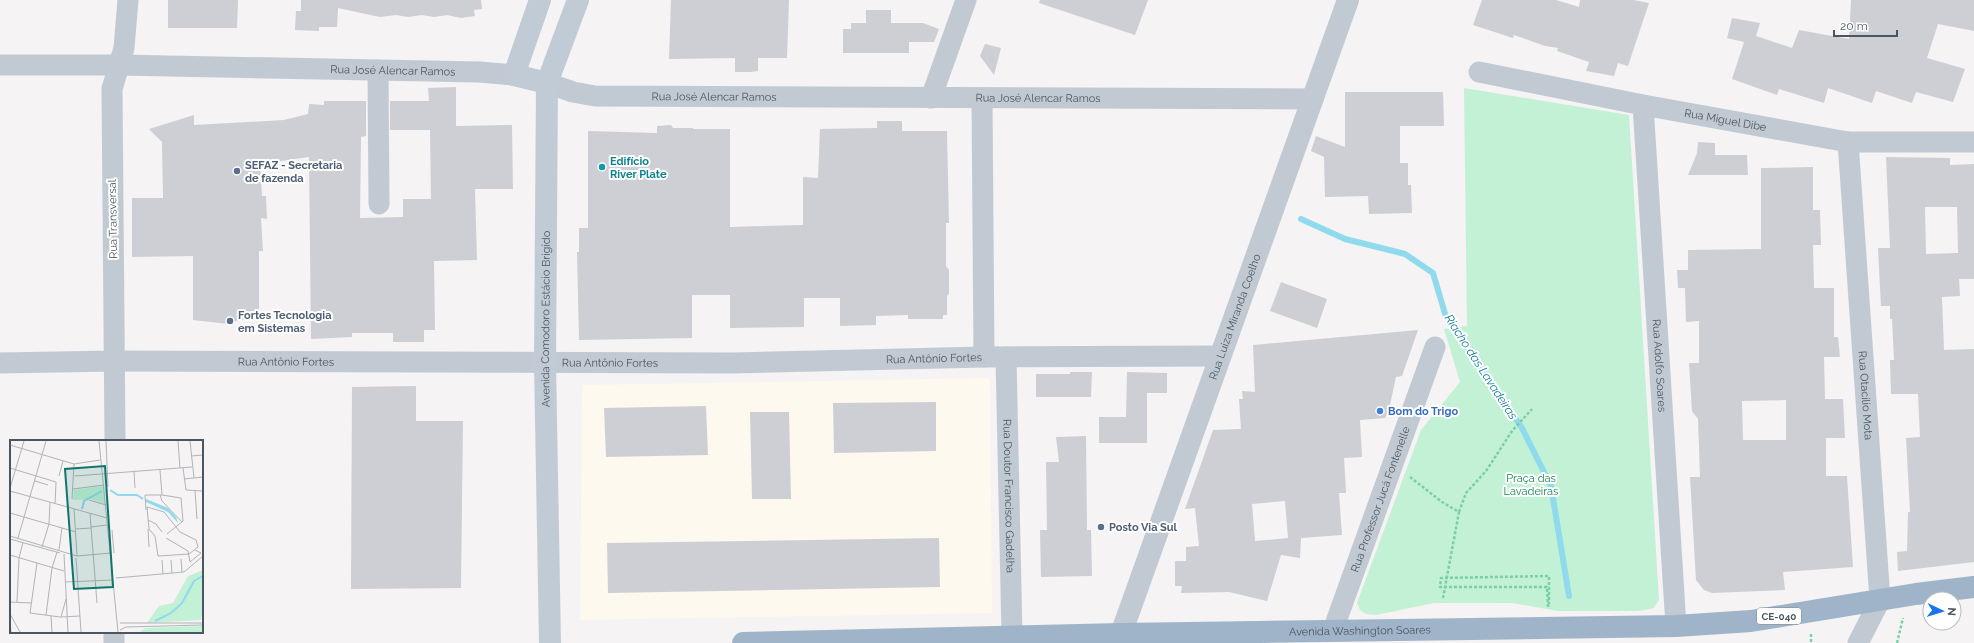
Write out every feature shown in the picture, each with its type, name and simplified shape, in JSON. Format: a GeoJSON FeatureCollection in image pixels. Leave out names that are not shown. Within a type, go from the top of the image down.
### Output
{"type":"FeatureCollection","features":[{"type":"Feature","properties":{"kind":"highway","name":"Avenida Washington Soares"},"geometry":{"type":"LineString","coordinates":[[743,643],[1333,630],[1676,626],[1751,620],[1974,587]]}},
{"type":"Feature","properties":{"kind":"main road"},"geometry":{"type":"LineString","coordinates":[[514,75],[540,0]]}},
{"type":"Feature","properties":{"kind":"main road","name":"Avenida Comodoro Estácio Brigido"},"geometry":{"type":"LineString","coordinates":[[550,643],[546,363],[547,82],[578,0]]}},
{"type":"Feature","properties":{"kind":"main road","name":"Rua José Alencar Ramos"},"geometry":{"type":"LineString","coordinates":[[514,75],[547,82]]}},
{"type":"Feature","properties":{"kind":"street","name":"Rua Transversal"},"geometry":{"type":"LineString","coordinates":[[115,440],[112,89],[124,48],[128,0]]}},
{"type":"Feature","properties":{"kind":"street"},"geometry":{"type":"LineString","coordinates":[[931,98],[966,0]]}},
{"type":"Feature","properties":{"kind":"street","name":"Rua Luiza Miranda Coelho"},"geometry":{"type":"LineString","coordinates":[[1121,634],[1348,0]]}},
{"type":"Feature","properties":{"kind":"street","name":"Rua José Alencar Ramos"},"geometry":{"type":"LineString","coordinates":[[0,65],[119,64],[478,72],[514,75]]}},
{"type":"Feature","properties":{"kind":"street"},"geometry":{"type":"LineString","coordinates":[[378,70],[379,204]]}},
{"type":"Feature","properties":{"kind":"street","name":"Rua Miguel Dibe"},"geometry":{"type":"LineString","coordinates":[[1479,72],[1643,105],[1848,142],[1974,142]]}},
{"type":"Feature","properties":{"kind":"street","name":"Rua José Alencar Ramos"},"geometry":{"type":"LineString","coordinates":[[547,82],[573,92],[595,96],[1313,99]]}},
{"type":"Feature","properties":{"kind":"street"},"geometry":{"type":"LineString","coordinates":[[982,98],[984,357]]}},
{"type":"Feature","properties":{"kind":"street","name":"Rua Adolfo Soares"},"geometry":{"type":"LineString","coordinates":[[1643,105],[1676,626]]}},
{"type":"Feature","properties":{"kind":"street","name":"Rua Otacílio Mota"},"geometry":{"type":"LineString","coordinates":[[1848,142],[1880,600]]}},
{"type":"Feature","properties":{"kind":"street","name":"Rua Professor Jucá Fontenelle"},"geometry":{"type":"LineString","coordinates":[[1333,630],[1435,347]]}},
{"type":"Feature","properties":{"kind":"street","name":"Rua Antônio Fortes"},"geometry":{"type":"LineString","coordinates":[[0,363],[115,361],[546,363],[740,362],[984,357],[1220,356]]}},
{"type":"Feature","properties":{"kind":"street","name":"Rua Doutor Francisco Gadelha"},"geometry":{"type":"LineString","coordinates":[[1006,357],[1012,636]]}},
{"type":"Feature","properties":{"kind":"street"},"geometry":{"type":"LineString","coordinates":[[1858,643],[1880,600]]}},
{"type":"Feature","properties":{"kind":"path"},"geometry":{"type":"LineString","coordinates":[[1443,598],[1459,512],[1466,492],[1486,471],[1512,431],[1532,409]]}},
{"type":"Feature","properties":{"kind":"path"},"geometry":{"type":"LineString","coordinates":[[1409,475],[1442,502],[1459,512]]}},
{"type":"Feature","properties":{"kind":"path"},"geometry":{"type":"LineString","coordinates":[[1548,615],[1547,587],[1440,587],[1441,578],[1549,576],[1549,604]]}},
{"type":"Feature","properties":{"kind":"path"},"geometry":{"type":"LineString","coordinates":[[1897,643],[1903,616]]}},
{"type":"Feature","properties":{"kind":"path"},"geometry":{"type":"LineString","coordinates":[[1810,632],[1811,643]]}},
{"type":"Feature","properties":{"kind":"shaded area"},"geometry":{"type":"Polygon","coordinates":[[[990,378],[992,613],[580,620],[582,385],[990,378]]]}},
{"type":"Feature","properties":{"kind":"green space","name":"Praça das Lavadeiras"},"geometry":{"type":"Polygon","coordinates":[[[1464,88],[1629,115],[1659,600],[1654,608],[1640,611],[1558,611],[1512,603],[1434,603],[1376,615],[1366,614],[1360,610],[1357,603],[1421,430],[1460,382],[1444,329],[1467,326],[1464,88]]]}},
{"type":"Feature","properties":{"kind":"building"},"geometry":{"type":"Polygon","coordinates":[[[168,0],[238,0],[237,28],[168,28],[168,0]]]}},
{"type":"Feature","properties":{"kind":"building"},"geometry":{"type":"Polygon","coordinates":[[[301,0],[481,0],[482,9],[474,10],[475,16],[461,18],[447,15],[434,17],[422,15],[408,17],[396,15],[380,17],[338,8],[337,27],[319,27],[319,31],[295,30],[296,11],[301,11],[301,0]]]}},
{"type":"Feature","properties":{"kind":"building"},"geometry":{"type":"Polygon","coordinates":[[[671,0],[789,0],[787,58],[758,58],[758,71],[750,72],[735,72],[735,58],[669,59],[671,0]]]}},
{"type":"Feature","properties":{"kind":"building"},"geometry":{"type":"Polygon","coordinates":[[[1040,0],[1148,0],[1135,35],[1039,3],[1040,0]]]}},
{"type":"Feature","properties":{"kind":"building"},"geometry":{"type":"Polygon","coordinates":[[[1482,0],[1556,0],[1579,7],[1580,0],[1633,0],[1649,3],[1628,66],[1618,63],[1614,76],[1586,71],[1589,62],[1557,51],[1558,48],[1545,46],[1514,35],[1513,38],[1473,25],[1482,0]]]}},
{"type":"Feature","properties":{"kind":"building"},"geometry":{"type":"Polygon","coordinates":[[[1851,0],[1974,0],[1974,31],[1938,24],[1927,58],[1965,69],[1953,102],[1916,92],[1912,103],[1876,91],[1872,103],[1828,88],[1824,103],[1779,89],[1777,95],[1732,79],[1744,42],[1727,38],[1732,18],[1760,23],[1756,36],[1792,48],[1799,30],[1849,39],[1851,0]]]}},
{"type":"Feature","properties":{"kind":"building"},"geometry":{"type":"Polygon","coordinates":[[[866,10],[891,10],[891,23],[923,23],[939,29],[934,42],[909,42],[909,53],[843,53],[843,29],[851,29],[851,23],[866,23],[866,10]]]}},
{"type":"Feature","properties":{"kind":"building"},"geometry":{"type":"Polygon","coordinates":[[[985,44],[1001,48],[994,75],[980,56],[985,44]]]}},
{"type":"Feature","properties":{"kind":"building"},"geometry":{"type":"Polygon","coordinates":[[[456,87],[456,126],[512,125],[513,189],[475,189],[477,260],[434,261],[435,330],[424,330],[424,342],[393,342],[393,333],[352,333],[352,337],[311,339],[309,157],[260,164],[262,196],[266,196],[267,219],[261,218],[263,251],[259,251],[259,320],[239,320],[229,324],[193,320],[193,256],[132,257],[132,198],[163,198],[162,142],[149,129],[194,115],[194,125],[284,120],[308,114],[309,104],[324,105],[324,101],[366,101],[366,136],[361,137],[360,218],[403,217],[403,199],[431,199],[430,130],[390,130],[390,101],[429,101],[428,88],[456,87]]]}},
{"type":"Feature","properties":{"kind":"building"},"geometry":{"type":"Polygon","coordinates":[[[1345,92],[1443,92],[1444,126],[1400,126],[1400,163],[1408,163],[1408,185],[1411,185],[1412,213],[1369,214],[1368,196],[1325,197],[1324,157],[1311,151],[1316,136],[1345,147],[1345,92]]]}},
{"type":"Feature","properties":{"kind":"building"},"geometry":{"type":"Polygon","coordinates":[[[877,121],[902,121],[902,131],[947,131],[949,223],[946,223],[946,266],[949,270],[949,294],[947,296],[947,315],[943,315],[943,319],[908,319],[908,315],[876,316],[876,325],[840,326],[840,298],[804,298],[804,327],[730,328],[730,295],[692,295],[692,338],[579,340],[577,252],[579,252],[579,228],[588,228],[588,131],[657,133],[657,126],[671,125],[673,128],[730,129],[730,227],[803,225],[803,177],[818,178],[820,129],[877,128],[877,121]]]}},
{"type":"Feature","properties":{"kind":"building"},"geometry":{"type":"Polygon","coordinates":[[[1698,142],[1715,143],[1715,155],[1747,155],[1748,175],[1688,175],[1697,153],[1698,142]]]}},
{"type":"Feature","properties":{"kind":"building"},"geometry":{"type":"Polygon","coordinates":[[[1886,157],[1950,158],[1950,165],[1974,164],[1974,279],[1959,279],[1960,296],[1942,297],[1944,350],[1974,349],[1974,562],[1898,571],[1897,552],[1907,551],[1908,512],[1910,512],[1906,438],[1920,437],[1918,394],[1891,394],[1890,360],[1894,360],[1892,319],[1890,319],[1890,306],[1881,306],[1878,248],[1890,248],[1886,157]],[[1925,207],[1926,254],[1958,253],[1957,207],[1925,207]]]}},
{"type":"Feature","properties":{"kind":"building"},"geometry":{"type":"Polygon","coordinates":[[[1813,167],[1813,210],[1820,210],[1821,245],[1813,245],[1814,288],[1834,288],[1834,337],[1838,337],[1840,357],[1824,357],[1825,399],[1843,399],[1845,438],[1826,438],[1826,476],[1847,476],[1853,567],[1783,572],[1785,590],[1712,593],[1704,590],[1696,580],[1690,477],[1700,477],[1698,419],[1692,411],[1689,363],[1699,363],[1699,321],[1686,322],[1685,288],[1678,288],[1677,270],[1688,270],[1688,250],[1761,249],[1761,168],[1813,167]],[[1786,400],[1742,401],[1743,440],[1786,440],[1786,400]]]}},
{"type":"Feature","properties":{"kind":"building"},"geometry":{"type":"Polygon","coordinates":[[[1281,282],[1327,299],[1317,328],[1270,311],[1281,282]]]}},
{"type":"Feature","properties":{"kind":"building"},"geometry":{"type":"Polygon","coordinates":[[[1418,330],[1402,376],[1396,377],[1389,409],[1385,418],[1360,420],[1362,457],[1344,458],[1346,493],[1339,493],[1342,535],[1301,538],[1300,558],[1281,555],[1267,601],[1229,592],[1181,593],[1182,586],[1175,586],[1175,561],[1186,561],[1186,547],[1199,546],[1195,508],[1185,509],[1213,430],[1241,429],[1239,399],[1243,399],[1242,391],[1255,392],[1253,345],[1418,330]],[[1285,501],[1252,504],[1255,541],[1288,538],[1285,501]]]}},
{"type":"Feature","properties":{"kind":"building"},"geometry":{"type":"Polygon","coordinates":[[[1070,372],[1092,372],[1091,397],[1036,397],[1036,374],[1070,374],[1070,372]]]}},
{"type":"Feature","properties":{"kind":"building"},"geometry":{"type":"Polygon","coordinates":[[[1127,372],[1167,373],[1167,393],[1147,393],[1147,443],[1099,443],[1099,417],[1126,417],[1127,372]]]}},
{"type":"Feature","properties":{"kind":"building"},"geometry":{"type":"Polygon","coordinates":[[[416,386],[416,421],[463,421],[461,588],[351,589],[352,387],[416,386]]]}},
{"type":"Feature","properties":{"kind":"building"},"geometry":{"type":"Polygon","coordinates":[[[936,402],[936,451],[834,453],[833,403],[936,402]]]}},
{"type":"Feature","properties":{"kind":"building"},"geometry":{"type":"Polygon","coordinates":[[[706,406],[708,455],[606,457],[604,408],[706,406]]]}},
{"type":"Feature","properties":{"kind":"building"},"geometry":{"type":"Polygon","coordinates":[[[750,412],[789,412],[791,499],[752,499],[750,412]]]}},
{"type":"Feature","properties":{"kind":"building"},"geometry":{"type":"Polygon","coordinates":[[[1086,436],[1087,530],[1091,530],[1092,576],[1041,577],[1040,530],[1047,530],[1046,462],[1059,462],[1056,437],[1086,436]]]}},
{"type":"Feature","properties":{"kind":"building"},"geometry":{"type":"Polygon","coordinates":[[[939,538],[940,587],[608,593],[607,543],[939,538]]]}},
{"type":"Feature","properties":{"kind":"waterway","name":"Riacho das Lavadeiras"},"geometry":{"type":"LineString","coordinates":[[1301,219],[1345,239],[1405,254],[1433,273],[1446,317],[1522,428],[1551,486],[1569,596]]}},
{"type":"Feature","properties":{"kind":"place","name":"Edifício River Plate"},"geometry":{"type":"Point","coordinates":[602,167]}},
{"type":"Feature","properties":{"kind":"place","name":"SEFAZ - Secretaria de fazenda"},"geometry":{"type":"Point","coordinates":[237,171]}},
{"type":"Feature","properties":{"kind":"place","name":"Fortes Tecnologia em Sistemas"},"geometry":{"type":"Point","coordinates":[230,321]}},
{"type":"Feature","properties":{"kind":"place","name":"Bom do Trigo"},"geometry":{"type":"Point","coordinates":[1380,411]}},
{"type":"Feature","properties":{"kind":"place","name":"Posto Via Sul"},"geometry":{"type":"Point","coordinates":[1101,527]}}]}
